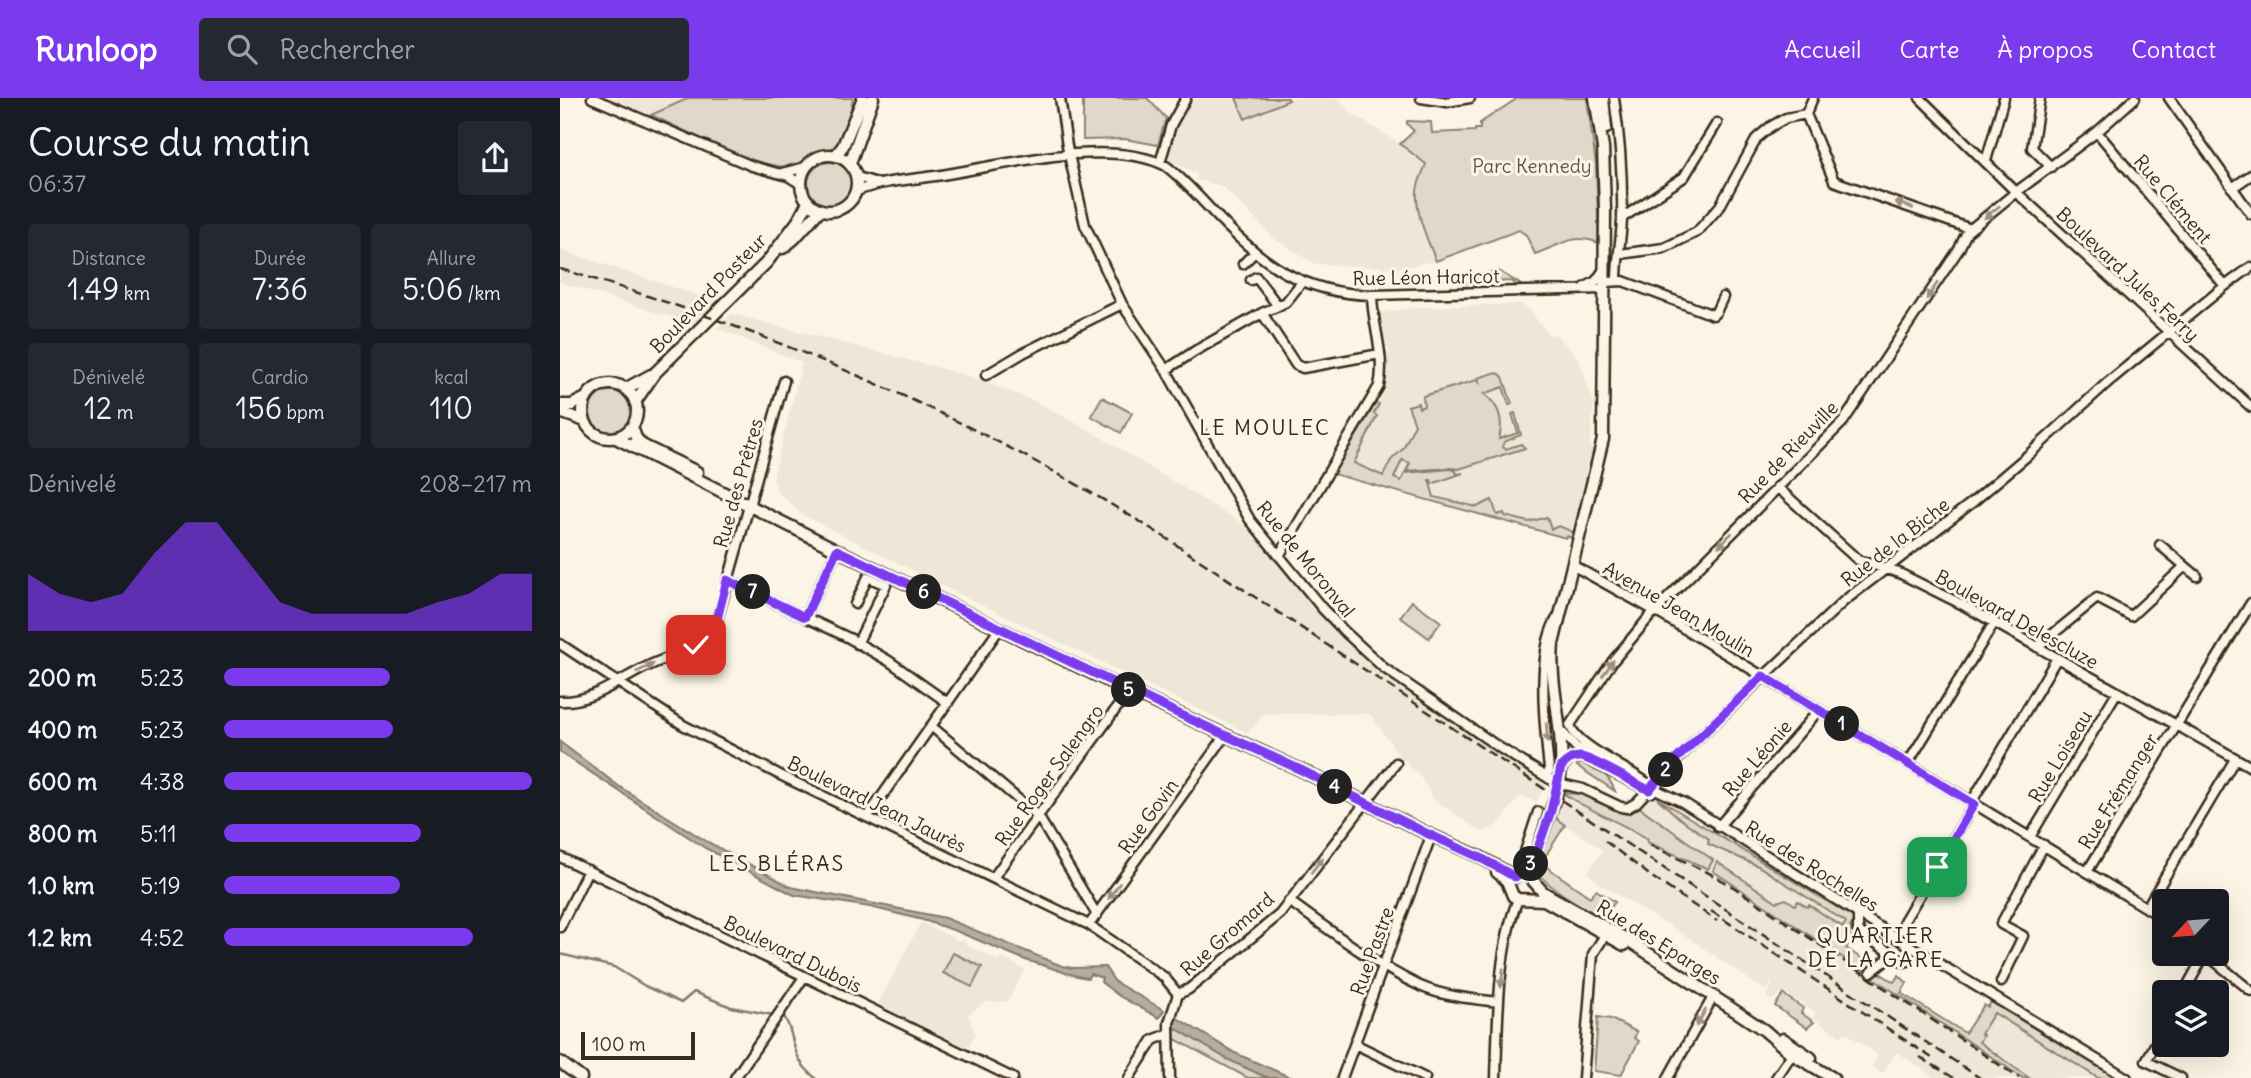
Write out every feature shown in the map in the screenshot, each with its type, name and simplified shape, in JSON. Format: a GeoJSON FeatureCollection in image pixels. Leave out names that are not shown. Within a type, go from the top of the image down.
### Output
{"type":"FeatureCollection","features":[{"type":"Feature","properties":{"kind":"main road"},"geometry":{"type":"LineString","coordinates":[[836,155],[858,114],[861,98]]}},
{"type":"Feature","properties":{"kind":"main road"},"geometry":{"type":"LineString","coordinates":[[850,163],[873,98]]}},
{"type":"Feature","properties":{"kind":"main road"},"geometry":{"type":"LineString","coordinates":[[1523,899],[1534,893],[1532,880],[1561,767],[1552,655],[1602,443],[1609,284],[1604,246],[1603,148],[1595,98]]}},
{"type":"Feature","properties":{"kind":"main road"},"geometry":{"type":"LineString","coordinates":[[1603,98],[1611,187],[1610,250],[1606,267]]}},
{"type":"Feature","properties":{"kind":"main road"},"geometry":{"type":"LineString","coordinates":[[836,155],[850,163],[857,177],[857,191],[853,199],[838,210],[820,210],[808,202],[801,184],[806,167],[819,156],[836,155]]}},
{"type":"Feature","properties":{"kind":"main road","name":"Boulevard Pasteur"},"geometry":{"type":"LineString","coordinates":[[655,373],[766,262],[798,221],[808,202]]}},
{"type":"Feature","properties":{"kind":"main road"},"geometry":{"type":"LineString","coordinates":[[766,262],[794,239],[820,210]]}},
{"type":"Feature","properties":{"kind":"main road"},"geometry":{"type":"LineString","coordinates":[[625,389],[655,373]]}},
{"type":"Feature","properties":{"kind":"main road"},"geometry":{"type":"LineString","coordinates":[[635,402],[655,373]]}},
{"type":"Feature","properties":{"kind":"main road"},"geometry":{"type":"LineString","coordinates":[[560,405],[572,405],[604,385],[617,385],[625,389],[635,402],[637,415],[632,427],[617,438],[597,435],[585,421],[583,409],[586,398]]}},
{"type":"Feature","properties":{"kind":"main road"},"geometry":{"type":"LineString","coordinates":[[560,412],[585,421]]}},
{"type":"Feature","properties":{"kind":"main road"},"geometry":{"type":"LineString","coordinates":[[632,427],[642,445],[706,477],[748,505]]}},
{"type":"Feature","properties":{"kind":"main road"},"geometry":{"type":"LineString","coordinates":[[617,438],[837,550],[1468,852],[1514,880],[1532,880]]}},
{"type":"Feature","properties":{"kind":"main road"},"geometry":{"type":"LineString","coordinates":[[1514,880],[1513,896],[1547,902],[1607,932]]}},
{"type":"Feature","properties":{"kind":"main road","name":"Rue des Eparges"},"geometry":{"type":"LineString","coordinates":[[1532,880],[1543,892],[1650,956],[1835,1078]]}},
{"type":"Feature","properties":{"kind":"main road"},"geometry":{"type":"LineString","coordinates":[[560,1062],[581,1078]]}},
{"type":"Feature","properties":{"kind":"street"},"geometry":{"type":"LineString","coordinates":[[592,98],[752,166],[788,176],[801,184]]}},
{"type":"Feature","properties":{"kind":"street","name":"Rue de Moronval"},"geometry":{"type":"LineString","coordinates":[[1060,98],[1069,155],[1085,225],[1122,304],[1166,370],[1250,520],[1279,556],[1344,631],[1384,668],[1500,748],[1550,779],[1583,789],[1625,808],[1636,803],[1650,788]]}},
{"type":"Feature","properties":{"kind":"street"},"geometry":{"type":"LineString","coordinates":[[1160,163],[1171,125],[1186,98]]}},
{"type":"Feature","properties":{"kind":"street"},"geometry":{"type":"LineString","coordinates":[[1421,98],[1447,102],[1470,98]]}},
{"type":"Feature","properties":{"kind":"street"},"geometry":{"type":"LineString","coordinates":[[1614,98],[1620,138],[1622,218],[1619,258],[1609,284],[1711,315],[1716,313],[1723,297]]}},
{"type":"Feature","properties":{"kind":"street"},"geometry":{"type":"LineString","coordinates":[[1813,98],[1806,114],[1834,181],[1968,228]]}},
{"type":"Feature","properties":{"kind":"street","name":"Boulevard Jules Ferry"},"geometry":{"type":"LineString","coordinates":[[1920,98],[2016,192],[2251,407]]}},
{"type":"Feature","properties":{"kind":"street"},"geometry":{"type":"LineString","coordinates":[[1986,161],[2004,98]]}},
{"type":"Feature","properties":{"kind":"street"},"geometry":{"type":"LineString","coordinates":[[2040,98],[2032,148],[2050,167]]}},
{"type":"Feature","properties":{"kind":"street","name":"Rue de Rieuville"},"geometry":{"type":"LineString","coordinates":[[1570,725],[1612,662],[1655,611],[1843,422],[1967,233],[2016,192],[2097,132],[2135,98]]}},
{"type":"Feature","properties":{"kind":"street"},"geometry":{"type":"LineString","coordinates":[[2169,98],[2251,214]]}},
{"type":"Feature","properties":{"kind":"street"},"geometry":{"type":"LineString","coordinates":[[1578,289],[1594,283],[1606,267],[1613,267],[1619,258],[1664,248],[1697,232],[1720,206],[1757,138],[1786,118],[1806,114]]}},
{"type":"Feature","properties":{"kind":"street"},"geometry":{"type":"LineString","coordinates":[[1622,218],[1679,182],[1717,123]]}},
{"type":"Feature","properties":{"kind":"street","name":"Rue Clément"},"geometry":{"type":"LineString","coordinates":[[2097,132],[2225,286]]}},
{"type":"Feature","properties":{"kind":"street","name":"Rue Léon Haricot"},"geometry":{"type":"LineString","coordinates":[[857,191],[877,183],[1069,155],[1125,154],[1160,163],[1175,173],[1254,253],[1302,282],[1336,293],[1371,295],[1578,289],[1609,284]]}},
{"type":"Feature","properties":{"kind":"street"},"geometry":{"type":"LineString","coordinates":[[779,173],[806,167]]}},
{"type":"Feature","properties":{"kind":"street"},"geometry":{"type":"LineString","coordinates":[[2232,188],[2251,175]]}},
{"type":"Feature","properties":{"kind":"street","name":"Rue Léon Haricot"},"geometry":{"type":"LineString","coordinates":[[857,177],[877,183]]}},
{"type":"Feature","properties":{"kind":"street"},"geometry":{"type":"LineString","coordinates":[[1243,264],[1254,253]]}},
{"type":"Feature","properties":{"kind":"street","name":"Rue de la Biche"},"geometry":{"type":"LineString","coordinates":[[1650,788],[1669,766],[1760,678],[1844,601],[1995,483],[2107,383],[2251,267]]}},
{"type":"Feature","properties":{"kind":"street"},"geometry":{"type":"LineString","coordinates":[[1251,280],[1256,277],[1278,306]]}},
{"type":"Feature","properties":{"kind":"street"},"geometry":{"type":"LineString","coordinates":[[1166,370],[1262,313],[1286,302],[1302,282]]}},
{"type":"Feature","properties":{"kind":"street"},"geometry":{"type":"LineString","coordinates":[[1279,556],[1378,388],[1380,354],[1371,295]]}},
{"type":"Feature","properties":{"kind":"street"},"geometry":{"type":"LineString","coordinates":[[986,375],[1023,353],[1122,304]]}},
{"type":"Feature","properties":{"kind":"street"},"geometry":{"type":"LineString","coordinates":[[1262,313],[1296,365],[1303,368],[1380,354]]}},
{"type":"Feature","properties":{"kind":"street","name":"Rue des Prêtres"},"geometry":{"type":"LineString","coordinates":[[560,701],[577,701],[696,645],[709,634],[717,620],[783,381]]}},
{"type":"Feature","properties":{"kind":"street","name":"Boulevard Delescluze"},"geometry":{"type":"LineString","coordinates":[[1777,487],[1857,560],[1899,573],[1953,600],[2251,767]]}},
{"type":"Feature","properties":{"kind":"street"},"geometry":{"type":"LineString","coordinates":[[2160,545],[2197,576]]}},
{"type":"Feature","properties":{"kind":"street"},"geometry":{"type":"LineString","coordinates":[[805,617],[837,550]]}},
{"type":"Feature","properties":{"kind":"street","name":"Avenue Jean Moulin"},"geometry":{"type":"LineString","coordinates":[[1572,565],[1655,611],[1760,678],[1819,710],[2152,910]]}},
{"type":"Feature","properties":{"kind":"street"},"geometry":{"type":"LineString","coordinates":[[2037,647],[2097,598],[2135,619],[2185,566]]}},
{"type":"Feature","properties":{"kind":"street"},"geometry":{"type":"LineString","coordinates":[[855,604],[868,577],[886,585],[857,644]]}},
{"type":"Feature","properties":{"kind":"street"},"geometry":{"type":"LineString","coordinates":[[727,580],[849,638],[889,661],[948,703]]}},
{"type":"Feature","properties":{"kind":"street","name":"Rue Frémanger"},"geometry":{"type":"LineString","coordinates":[[2087,872],[2251,603]]}},
{"type":"Feature","properties":{"kind":"street"},"geometry":{"type":"LineString","coordinates":[[1550,779],[1544,677],[1551,627],[1560,614]]}},
{"type":"Feature","properties":{"kind":"street"},"geometry":{"type":"LineString","coordinates":[[1908,763],[1994,622]]}},
{"type":"Feature","properties":{"kind":"street"},"geometry":{"type":"LineString","coordinates":[[868,816],[1000,628]]}},
{"type":"Feature","properties":{"kind":"street","name":"Boulevard Jean Jaurès"},"geometry":{"type":"LineString","coordinates":[[560,644],[683,725],[1089,925],[1164,977],[1178,994]]}},
{"type":"Feature","properties":{"kind":"street"},"geometry":{"type":"LineString","coordinates":[[1904,921],[2057,658]]}},
{"type":"Feature","properties":{"kind":"street","name":"Rue Roger Salengro"},"geometry":{"type":"LineString","coordinates":[[993,878],[1129,691]]}},
{"type":"Feature","properties":{"kind":"street","name":"Rue Loiseau"},"geometry":{"type":"LineString","coordinates":[[2030,837],[2117,692]]}},
{"type":"Feature","properties":{"kind":"street","name":"Rue Léonie"},"geometry":{"type":"LineString","coordinates":[[1718,827],[1819,710]]}},
{"type":"Feature","properties":{"kind":"street","name":"Rue des Rochelles"},"geometry":{"type":"LineString","coordinates":[[1558,725],[1566,739],[1576,747],[1686,810],[1696,812],[2127,1078]]}},
{"type":"Feature","properties":{"kind":"street","name":"Rue des Rochelles"},"geometry":{"type":"LineString","coordinates":[[1570,725],[1572,732],[1580,739],[1650,788]]}},
{"type":"Feature","properties":{"kind":"street"},"geometry":{"type":"LineString","coordinates":[[931,726],[1038,816],[1097,915]]}},
{"type":"Feature","properties":{"kind":"street","name":"Rue Govin"},"geometry":{"type":"LineString","coordinates":[[1089,925],[1225,736]]}},
{"type":"Feature","properties":{"kind":"street","name":"Rue des Rochelles"},"geometry":{"type":"LineString","coordinates":[[1561,767],[1572,758],[1581,757],[1650,788]]}},
{"type":"Feature","properties":{"kind":"street"},"geometry":{"type":"LineString","coordinates":[[2147,907],[2235,759]]}},
{"type":"Feature","properties":{"kind":"street","name":"Rue Gromard"},"geometry":{"type":"LineString","coordinates":[[1178,994],[1189,989],[1280,914],[1396,763]]}},
{"type":"Feature","properties":{"kind":"street"},"geometry":{"type":"LineString","coordinates":[[1514,880],[1538,812]]}},
{"type":"Feature","properties":{"kind":"street","name":"Rue Pastre"},"geometry":{"type":"LineString","coordinates":[[1342,1078],[1431,836]]}},
{"type":"Feature","properties":{"kind":"street"},"geometry":{"type":"LineString","coordinates":[[2001,982],[2023,936],[2001,924],[2044,845]]}},
{"type":"Feature","properties":{"kind":"street","name":"Boulevard Dubois"},"geometry":{"type":"LineString","coordinates":[[560,857],[1013,1078]]}},
{"type":"Feature","properties":{"kind":"street"},"geometry":{"type":"LineString","coordinates":[[560,927],[588,870]]}},
{"type":"Feature","properties":{"kind":"street"},"geometry":{"type":"LineString","coordinates":[[1496,1078],[1499,1002],[1509,925],[1523,899]]}},
{"type":"Feature","properties":{"kind":"street"},"geometry":{"type":"LineString","coordinates":[[1289,901],[1384,965],[1422,986],[1459,997],[1499,1002]]}},
{"type":"Feature","properties":{"kind":"street"},"geometry":{"type":"LineString","coordinates":[[1858,916],[1858,931],[1904,962],[1924,957]]}},
{"type":"Feature","properties":{"kind":"street"},"geometry":{"type":"LineString","coordinates":[[1583,1078],[1593,954],[1607,932]]}},
{"type":"Feature","properties":{"kind":"street"},"geometry":{"type":"LineString","coordinates":[[1877,954],[1884,944]]}},
{"type":"Feature","properties":{"kind":"street"},"geometry":{"type":"LineString","coordinates":[[1871,972],[1893,955]]}},
{"type":"Feature","properties":{"kind":"street"},"geometry":{"type":"LineString","coordinates":[[2221,966],[2251,990]]}},
{"type":"Feature","properties":{"kind":"street"},"geometry":{"type":"LineString","coordinates":[[735,1078],[804,977]]}},
{"type":"Feature","properties":{"kind":"street"},"geometry":{"type":"LineString","coordinates":[[1170,1078],[1168,1023],[1178,994]]}},
{"type":"Feature","properties":{"kind":"street"},"geometry":{"type":"LineString","coordinates":[[1668,1078],[1713,997]]}},
{"type":"Feature","properties":{"kind":"street"},"geometry":{"type":"LineString","coordinates":[[1129,1078],[1153,1040],[1168,1034]]}},
{"type":"Feature","properties":{"kind":"street"},"geometry":{"type":"LineString","coordinates":[[1355,1044],[1424,1078]]}},
{"type":"Feature","properties":{"kind":"street"},"geometry":{"type":"LineString","coordinates":[[2152,1050],[2146,1061],[2181,1078]]}},
{"type":"Feature","properties":{"kind":"street"},"geometry":{"type":"LineString","coordinates":[[1776,1078],[1794,1051]]}},
{"type":"Feature","properties":{"kind":"shaded area"},"geometry":{"type":"Polygon","coordinates":[[[609,98],[689,98],[651,115],[609,98]]]}},
{"type":"Feature","properties":{"kind":"shaded area"},"geometry":{"type":"Polygon","coordinates":[[[1195,98],[1339,98],[1350,112],[1427,164],[1419,181],[1417,195],[1436,261],[1398,268],[1315,264],[1275,239],[1222,186],[1196,180],[1197,174],[1169,160],[1178,122],[1195,98]]]}},
{"type":"Feature","properties":{"kind":"shaded area"},"geometry":{"type":"Polygon","coordinates":[[[560,250],[718,302],[695,325],[560,282],[560,250]]]}},
{"type":"Feature","properties":{"kind":"shaded area"},"geometry":{"type":"Polygon","coordinates":[[[1520,304],[1529,309],[1549,336],[1555,334],[1578,357],[1594,403],[1590,443],[1594,450],[1571,538],[1351,478],[1350,467],[1387,385],[1387,355],[1390,353],[1389,348],[1386,348],[1380,312],[1425,307],[1520,304]]]}},
{"type":"Feature","properties":{"kind":"shaded area"},"geometry":{"type":"Polygon","coordinates":[[[732,314],[970,376],[1034,401],[1087,429],[1243,524],[1341,636],[1382,673],[1547,782],[1536,802],[1521,795],[1497,825],[1483,833],[1434,800],[1421,778],[1399,755],[1370,714],[1264,714],[1248,733],[945,587],[801,514],[778,492],[773,478],[802,363],[717,328],[732,314]]]}},
{"type":"Feature","properties":{"kind":"shaded area"},"geometry":{"type":"Polygon","coordinates":[[[560,742],[620,787],[706,841],[791,887],[945,918],[1062,966],[1105,967],[1115,982],[1164,1010],[1159,1018],[1119,996],[1101,982],[1102,978],[1090,974],[1088,978],[1080,977],[1028,961],[923,920],[870,907],[794,895],[705,848],[560,752],[560,742]]]}},
{"type":"Feature","properties":{"kind":"shaded area"},"geometry":{"type":"Polygon","coordinates":[[[1562,793],[1579,794],[1626,814],[1633,812],[1649,799],[1660,799],[1856,919],[1850,927],[1852,929],[1849,935],[1853,938],[1846,948],[1865,961],[1862,968],[1865,970],[1864,966],[1871,953],[1880,959],[1872,971],[1894,982],[1899,975],[1907,983],[1901,993],[1965,1033],[1984,1005],[1988,1007],[1991,1002],[2119,1078],[1935,1078],[1897,1052],[1882,1074],[1871,1066],[1877,1058],[1876,1053],[1845,1032],[1841,1037],[1813,1018],[1816,1013],[1782,991],[1773,1001],[1767,998],[1771,983],[1766,991],[1587,873],[1603,850],[1558,820],[1555,815],[1568,797],[1562,793]]]}},
{"type":"Feature","properties":{"kind":"shaded area"},"geometry":{"type":"Polygon","coordinates":[[[921,922],[959,941],[961,939],[965,944],[998,960],[1002,957],[1025,970],[1007,1002],[986,1002],[968,1014],[975,1034],[968,1048],[878,1004],[921,922]]]}},
{"type":"Feature","properties":{"kind":"shaded area"},"geometry":{"type":"Polygon","coordinates":[[[1174,1016],[1235,1053],[1292,1078],[1269,1078],[1227,1059],[1172,1026],[1174,1016]]]}},
{"type":"Feature","properties":{"kind":"green space"},"geometry":{"type":"Polygon","coordinates":[[[689,98],[853,98],[849,118],[836,146],[816,153],[796,165],[779,166],[742,156],[651,115],[689,98]]]}},
{"type":"Feature","properties":{"kind":"green space"},"geometry":{"type":"Polygon","coordinates":[[[1083,98],[1147,98],[1166,118],[1158,145],[1125,139],[1083,140],[1083,98]]]}},
{"type":"Feature","properties":{"kind":"green space"},"geometry":{"type":"Polygon","coordinates":[[[1236,98],[1288,98],[1289,100],[1245,119],[1236,98]]]}},
{"type":"Feature","properties":{"kind":"green space","name":"Parc Kennedy"},"geometry":{"type":"Polygon","coordinates":[[[1518,98],[1587,98],[1596,165],[1599,243],[1581,239],[1566,241],[1535,254],[1526,235],[1519,230],[1436,261],[1423,227],[1417,200],[1418,184],[1426,164],[1400,144],[1414,131],[1407,121],[1431,122],[1432,133],[1475,131],[1480,129],[1480,123],[1518,98]]]}},
{"type":"Feature","properties":{"kind":"green space"},"geometry":{"type":"Polygon","coordinates":[[[830,162],[839,163],[846,168],[851,175],[851,193],[846,200],[839,205],[830,206],[821,205],[814,200],[809,193],[808,184],[809,175],[814,168],[821,163],[830,162]]]}},
{"type":"Feature","properties":{"kind":"green space"},"geometry":{"type":"Polygon","coordinates":[[[1499,271],[1520,284],[1516,285],[1512,281],[1473,283],[1472,287],[1463,288],[1463,284],[1487,273],[1499,271]]]}},
{"type":"Feature","properties":{"kind":"green space"},"geometry":{"type":"Polygon","coordinates":[[[1494,373],[1503,377],[1512,404],[1509,405],[1503,387],[1484,394],[1499,414],[1499,439],[1518,433],[1512,414],[1515,413],[1521,435],[1504,442],[1502,447],[1506,449],[1521,444],[1525,448],[1459,469],[1450,468],[1406,471],[1410,463],[1402,460],[1394,478],[1401,481],[1405,473],[1451,469],[1457,474],[1463,473],[1432,484],[1429,480],[1434,497],[1477,507],[1492,500],[1497,515],[1504,513],[1505,516],[1529,522],[1547,517],[1551,529],[1559,526],[1573,532],[1571,538],[1333,474],[1376,403],[1379,404],[1374,414],[1377,416],[1354,463],[1383,476],[1391,460],[1403,449],[1415,424],[1408,406],[1418,403],[1419,408],[1424,406],[1423,396],[1477,380],[1479,382],[1478,378],[1494,373]]]}},
{"type":"Feature","properties":{"kind":"green space"},"geometry":{"type":"Polygon","coordinates":[[[611,391],[626,397],[632,412],[626,427],[611,433],[596,427],[590,412],[596,397],[611,391]]]}},
{"type":"Feature","properties":{"kind":"green space"},"geometry":{"type":"Polygon","coordinates":[[[1102,397],[1132,413],[1121,433],[1091,416],[1102,397]]]}},
{"type":"Feature","properties":{"kind":"green space"},"geometry":{"type":"Polygon","coordinates":[[[1412,601],[1441,622],[1429,638],[1400,617],[1412,601]]]}},
{"type":"Feature","properties":{"kind":"green space"},"geometry":{"type":"Polygon","coordinates":[[[1578,762],[1601,771],[1615,791],[1577,766],[1578,762]]]}},
{"type":"Feature","properties":{"kind":"green space"},"geometry":{"type":"Polygon","coordinates":[[[1562,793],[1579,794],[1626,814],[1639,807],[1713,860],[1708,869],[1647,842],[1648,839],[1562,793]]]}},
{"type":"Feature","properties":{"kind":"green space"},"geometry":{"type":"Polygon","coordinates":[[[1657,798],[1856,919],[1850,927],[1852,929],[1849,935],[1853,938],[1846,948],[1865,961],[1862,968],[1873,975],[1878,972],[1894,982],[1899,975],[1907,983],[1901,993],[1965,1033],[1984,1005],[1988,1007],[1991,1002],[2119,1078],[2098,1078],[1994,1013],[1979,1042],[2029,1078],[2023,1078],[1713,871],[1717,862],[1777,902],[1786,899],[1795,905],[1798,901],[1843,927],[1846,922],[1758,866],[1708,844],[1709,839],[1657,798]]]}},
{"type":"Feature","properties":{"kind":"green space"},"geometry":{"type":"Polygon","coordinates":[[[1555,815],[1565,825],[1541,863],[1590,897],[1596,890],[1615,902],[1603,919],[1555,889],[1537,868],[1555,815]]]}},
{"type":"Feature","properties":{"kind":"green space"},"geometry":{"type":"Polygon","coordinates":[[[953,953],[982,967],[972,987],[943,973],[953,953]]]}},
{"type":"Feature","properties":{"kind":"green space"},"geometry":{"type":"Polygon","coordinates":[[[1783,994],[1803,1008],[1801,1013],[1814,1022],[1807,1028],[1775,1006],[1783,994]]]}},
{"type":"Feature","properties":{"kind":"green space"},"geometry":{"type":"Polygon","coordinates":[[[1598,1017],[1611,1019],[1637,1032],[1634,1038],[1639,1041],[1621,1075],[1594,1071],[1598,1017]]]}},
{"type":"Feature","properties":{"kind":"green space"},"geometry":{"type":"Polygon","coordinates":[[[1171,1020],[1280,1078],[1248,1078],[1171,1037],[1171,1020]]]}},
{"type":"Feature","properties":{"kind":"waterway"},"geometry":{"type":"LineString","coordinates":[[560,954],[614,967],[681,1003],[694,992],[731,1007],[773,1015]]}},
{"type":"Feature","properties":{"kind":"waterway"},"geometry":{"type":"LineString","coordinates":[[783,1015],[798,1058],[815,1078]]}},
{"type":"Feature","properties":{"kind":"railway"},"geometry":{"type":"LineString","coordinates":[[560,269],[719,320],[873,382],[1022,454],[1095,495],[1166,538],[1980,1078]]}},
{"type":"Feature","properties":{"kind":"railway"},"geometry":{"type":"LineString","coordinates":[[1605,841],[1717,921]]}},
{"type":"Feature","properties":{"kind":"railway"},"geometry":{"type":"LineString","coordinates":[[1650,845],[1735,888],[2019,1078]]}},
{"type":"Feature","properties":{"kind":"railway"},"geometry":{"type":"LineString","coordinates":[[1711,911],[1932,1058]]}},
{"type":"Feature","properties":{"kind":"railway"},"geometry":{"type":"LineString","coordinates":[[1920,1057],[1954,1078]]}},
{"type":"Feature","properties":{"kind":"district","name":"LE MOULEC"},"geometry":{"type":"Point","coordinates":[1265,428]}},
{"type":"Feature","properties":{"kind":"district","name":"LES BLÉRAS"},"geometry":{"type":"Point","coordinates":[777,864]}},
{"type":"Feature","properties":{"kind":"district","name":"QUARTIER DE LA GARE"},"geometry":{"type":"Point","coordinates":[1876,948]}},
{"type":"Feature","properties":{"kind":"route"},"geometry":{"type":"LineString","coordinates":[[696,645],[715,627],[727,580],[805,617],[837,550],[1301,770],[1515,877],[1528,876],[1551,811],[1564,763],[1581,757],[1649,790],[1669,766],[1763,676],[1974,804],[1937,867]]}}]}
